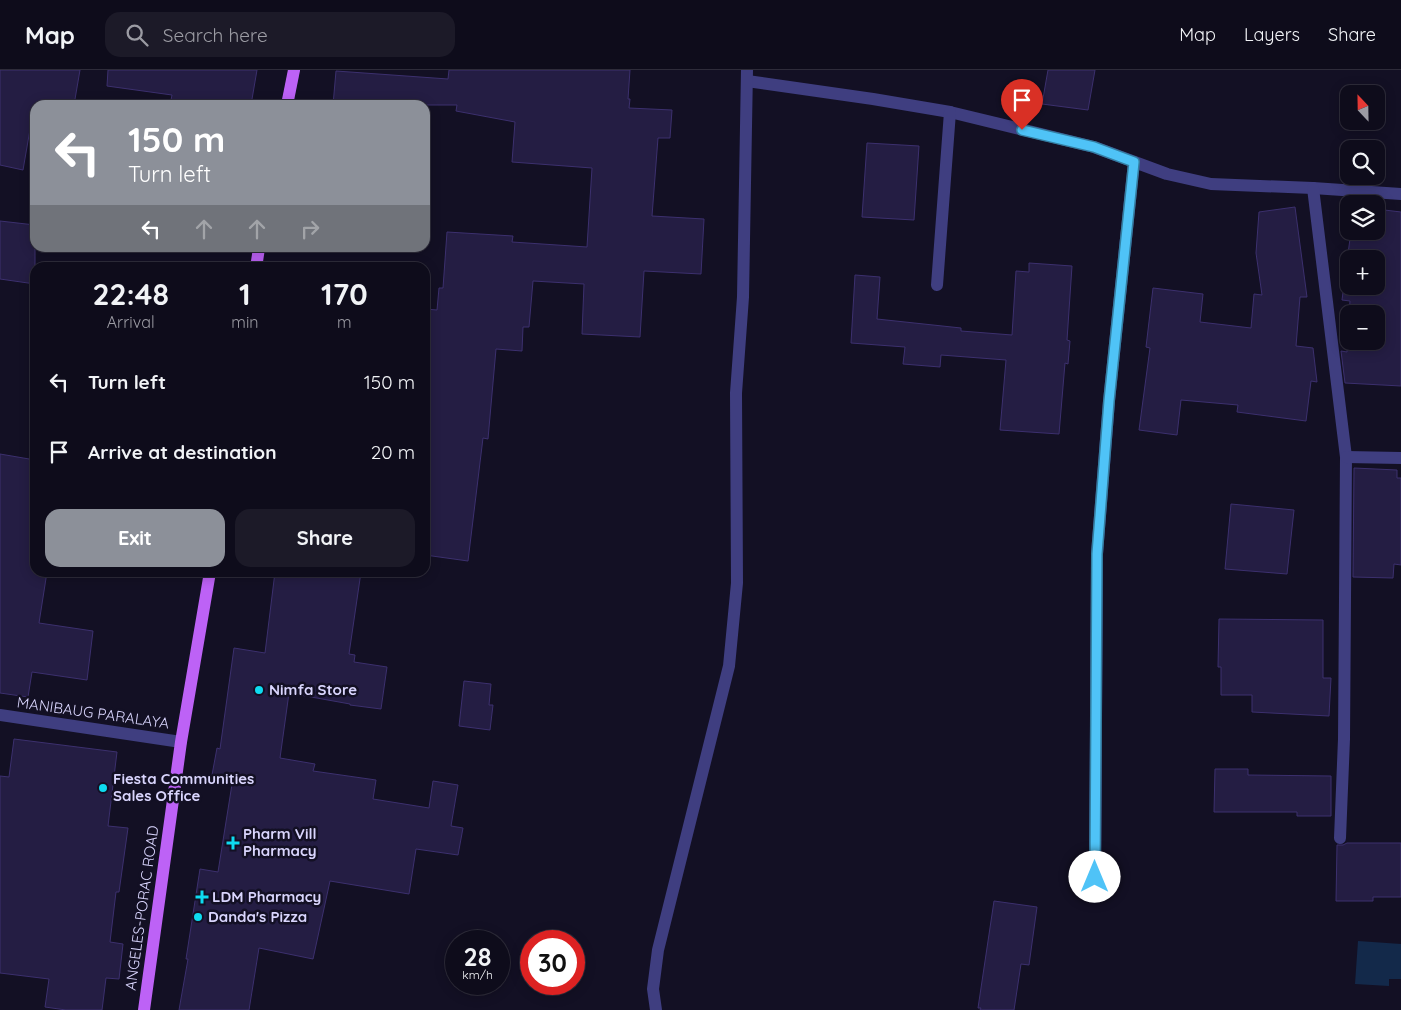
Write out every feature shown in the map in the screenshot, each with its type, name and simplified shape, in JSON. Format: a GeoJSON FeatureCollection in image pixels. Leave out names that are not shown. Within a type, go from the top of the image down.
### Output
{"type":"FeatureCollection","features":[{"type":"Feature","properties":{"kind":"main road"},"geometry":{"type":"LineString","coordinates":[[288,100],[294,70]]}},
{"type":"Feature","properties":{"kind":"main road","name":"ANGELES-PORAC ROAD"},"geometry":{"type":"LineString","coordinates":[[144,1010],[181,742],[209,577]]}},
{"type":"Feature","properties":{"kind":"street"},"geometry":{"type":"LineString","coordinates":[[656,1010],[653,989],[658,950],[729,666],[734,620],[737,583],[736,393],[743,297],[747,76],[950,112],[1094,147],[1167,174],[1211,184],[1401,194]]}},
{"type":"Feature","properties":{"kind":"street"},"geometry":{"type":"LineString","coordinates":[[937,286],[950,112]]}},
{"type":"Feature","properties":{"kind":"street"},"geometry":{"type":"LineString","coordinates":[[1095,896],[1097,554],[1109,401],[1134,162]]}},
{"type":"Feature","properties":{"kind":"street"},"geometry":{"type":"LineString","coordinates":[[1313,188],[1346,457],[1344,739],[1340,838]]}},
{"type":"Feature","properties":{"kind":"street"},"geometry":{"type":"LineString","coordinates":[[1346,457],[1401,458]]}},
{"type":"Feature","properties":{"kind":"street","name":"MANIBAUG PARALAYA"},"geometry":{"type":"LineString","coordinates":[[0,716],[181,742]]}},
{"type":"Feature","properties":{"kind":"water"},"geometry":{"type":"Polygon","coordinates":[[[1358,941],[1401,944],[1401,979],[1389,979],[1389,986],[1355,984],[1358,941]]]}},
{"type":"Feature","properties":{"kind":"building"},"geometry":{"type":"Polygon","coordinates":[[[0,70],[80,70],[75,100],[30,100],[30,130],[23,170],[0,165],[0,70]]]}},
{"type":"Feature","properties":{"kind":"building"},"geometry":{"type":"Polygon","coordinates":[[[108,70],[257,70],[252,100],[171,100],[172,95],[107,86],[108,70]]]}},
{"type":"Feature","properties":{"kind":"building"},"geometry":{"type":"Polygon","coordinates":[[[449,70],[630,70],[629,108],[672,110],[670,138],[658,138],[652,216],[704,219],[701,274],[644,271],[640,337],[582,334],[584,284],[533,281],[529,327],[523,327],[522,351],[496,349],[488,439],[483,438],[468,561],[430,556],[430,309],[437,310],[439,288],[443,288],[447,232],[513,236],[512,242],[587,247],[592,168],[512,162],[515,122],[456,111],[457,105],[430,105],[430,100],[333,100],[336,71],[448,79],[449,70]]]}},
{"type":"Feature","properties":{"kind":"building"},"geometry":{"type":"Polygon","coordinates":[[[1048,70],[1095,70],[1088,110],[1042,104],[1048,70]]]}},
{"type":"Feature","properties":{"kind":"building"},"geometry":{"type":"Polygon","coordinates":[[[867,143],[919,146],[914,220],[862,217],[867,143]]]}},
{"type":"Feature","properties":{"kind":"building"},"geometry":{"type":"Polygon","coordinates":[[[1295,207],[1307,297],[1300,297],[1296,346],[1313,348],[1317,382],[1311,381],[1306,421],[1237,412],[1238,405],[1181,400],[1177,435],[1139,430],[1150,348],[1146,347],[1153,288],[1203,294],[1200,322],[1251,328],[1254,294],[1262,295],[1256,253],[1259,212],[1295,207]]]}},
{"type":"Feature","properties":{"kind":"building"},"geometry":{"type":"Polygon","coordinates":[[[1385,210],[1401,212],[1401,386],[1345,383],[1341,351],[1385,350],[1385,305],[1350,305],[1350,301],[1342,300],[1343,295],[1385,295],[1385,250],[1349,250],[1350,240],[1385,240],[1385,210]]]}},
{"type":"Feature","properties":{"kind":"building"},"geometry":{"type":"Polygon","coordinates":[[[0,221],[30,224],[30,252],[35,252],[35,262],[30,262],[30,283],[0,279],[0,221]]]}},
{"type":"Feature","properties":{"kind":"building"},"geometry":{"type":"Polygon","coordinates":[[[1029,263],[1072,266],[1067,340],[1070,341],[1068,364],[1065,363],[1059,434],[1000,430],[1006,360],[941,355],[940,367],[903,364],[905,347],[851,343],[855,275],[880,277],[877,319],[961,328],[961,331],[1012,335],[1016,271],[1029,272],[1029,263]]]}},
{"type":"Feature","properties":{"kind":"building"},"geometry":{"type":"Polygon","coordinates":[[[0,454],[30,459],[30,577],[46,577],[39,623],[93,631],[87,680],[32,672],[28,697],[0,693],[0,454]]]}},
{"type":"Feature","properties":{"kind":"building"},"geometry":{"type":"Polygon","coordinates":[[[1354,468],[1397,470],[1397,478],[1401,478],[1401,565],[1394,564],[1393,578],[1353,577],[1354,468]]]}},
{"type":"Feature","properties":{"kind":"building"},"geometry":{"type":"Polygon","coordinates":[[[1231,504],[1294,510],[1287,574],[1225,569],[1231,504]]]}},
{"type":"Feature","properties":{"kind":"building"},"geometry":{"type":"Polygon","coordinates":[[[274,577],[360,577],[349,654],[355,655],[354,662],[387,667],[381,709],[289,693],[280,758],[315,764],[313,771],[376,780],[373,799],[429,808],[433,781],[458,785],[451,826],[463,828],[458,855],[416,849],[409,894],[330,881],[313,959],[259,948],[249,1010],[179,1010],[200,869],[218,872],[233,778],[212,775],[217,748],[220,749],[234,648],[265,653],[274,577]]]}},
{"type":"Feature","properties":{"kind":"building"},"geometry":{"type":"Polygon","coordinates":[[[1219,619],[1323,620],[1323,678],[1331,678],[1329,716],[1252,712],[1252,695],[1221,695],[1221,667],[1218,667],[1219,619]]]}},
{"type":"Feature","properties":{"kind":"building"},"geometry":{"type":"Polygon","coordinates":[[[464,681],[491,684],[489,705],[493,705],[490,730],[459,726],[464,681]]]}},
{"type":"Feature","properties":{"kind":"building"},"geometry":{"type":"Polygon","coordinates":[[[14,739],[117,752],[108,826],[128,828],[119,892],[116,892],[110,942],[123,944],[119,979],[106,978],[102,1010],[66,1010],[45,1007],[49,979],[0,973],[0,776],[9,777],[14,739]]]}},
{"type":"Feature","properties":{"kind":"building"},"geometry":{"type":"Polygon","coordinates":[[[1215,769],[1248,769],[1248,775],[1331,776],[1331,816],[1297,816],[1297,812],[1214,812],[1215,769]]]}},
{"type":"Feature","properties":{"kind":"building"},"geometry":{"type":"Polygon","coordinates":[[[1347,843],[1401,843],[1401,897],[1373,897],[1373,901],[1336,901],[1337,845],[1347,843]]]}},
{"type":"Feature","properties":{"kind":"building"},"geometry":{"type":"Polygon","coordinates":[[[994,901],[1037,907],[1029,965],[1021,964],[1014,1010],[980,1010],[981,1008],[978,1008],[994,901]]]}},
{"type":"Feature","properties":{"kind":"place","name":"Nimfa Store"},"geometry":{"type":"Point","coordinates":[259,690]}},
{"type":"Feature","properties":{"kind":"place","name":"Fiesta Communities Sales Office"},"geometry":{"type":"Point","coordinates":[103,788]}},
{"type":"Feature","properties":{"kind":"place","name":"Pharm Vill Pharmacy"},"geometry":{"type":"Point","coordinates":[233,843]}},
{"type":"Feature","properties":{"kind":"place","name":"LDM Pharmacy"},"geometry":{"type":"Point","coordinates":[202,897]}},
{"type":"Feature","properties":{"kind":"place","name":"Danda's Pizza"},"geometry":{"type":"Point","coordinates":[198,917]}},
{"type":"Feature","properties":{"kind":"route"},"geometry":{"type":"LineString","coordinates":[[1022,130],[1094,147],[1134,162],[1109,401],[1097,554],[1095,877]]}}]}
